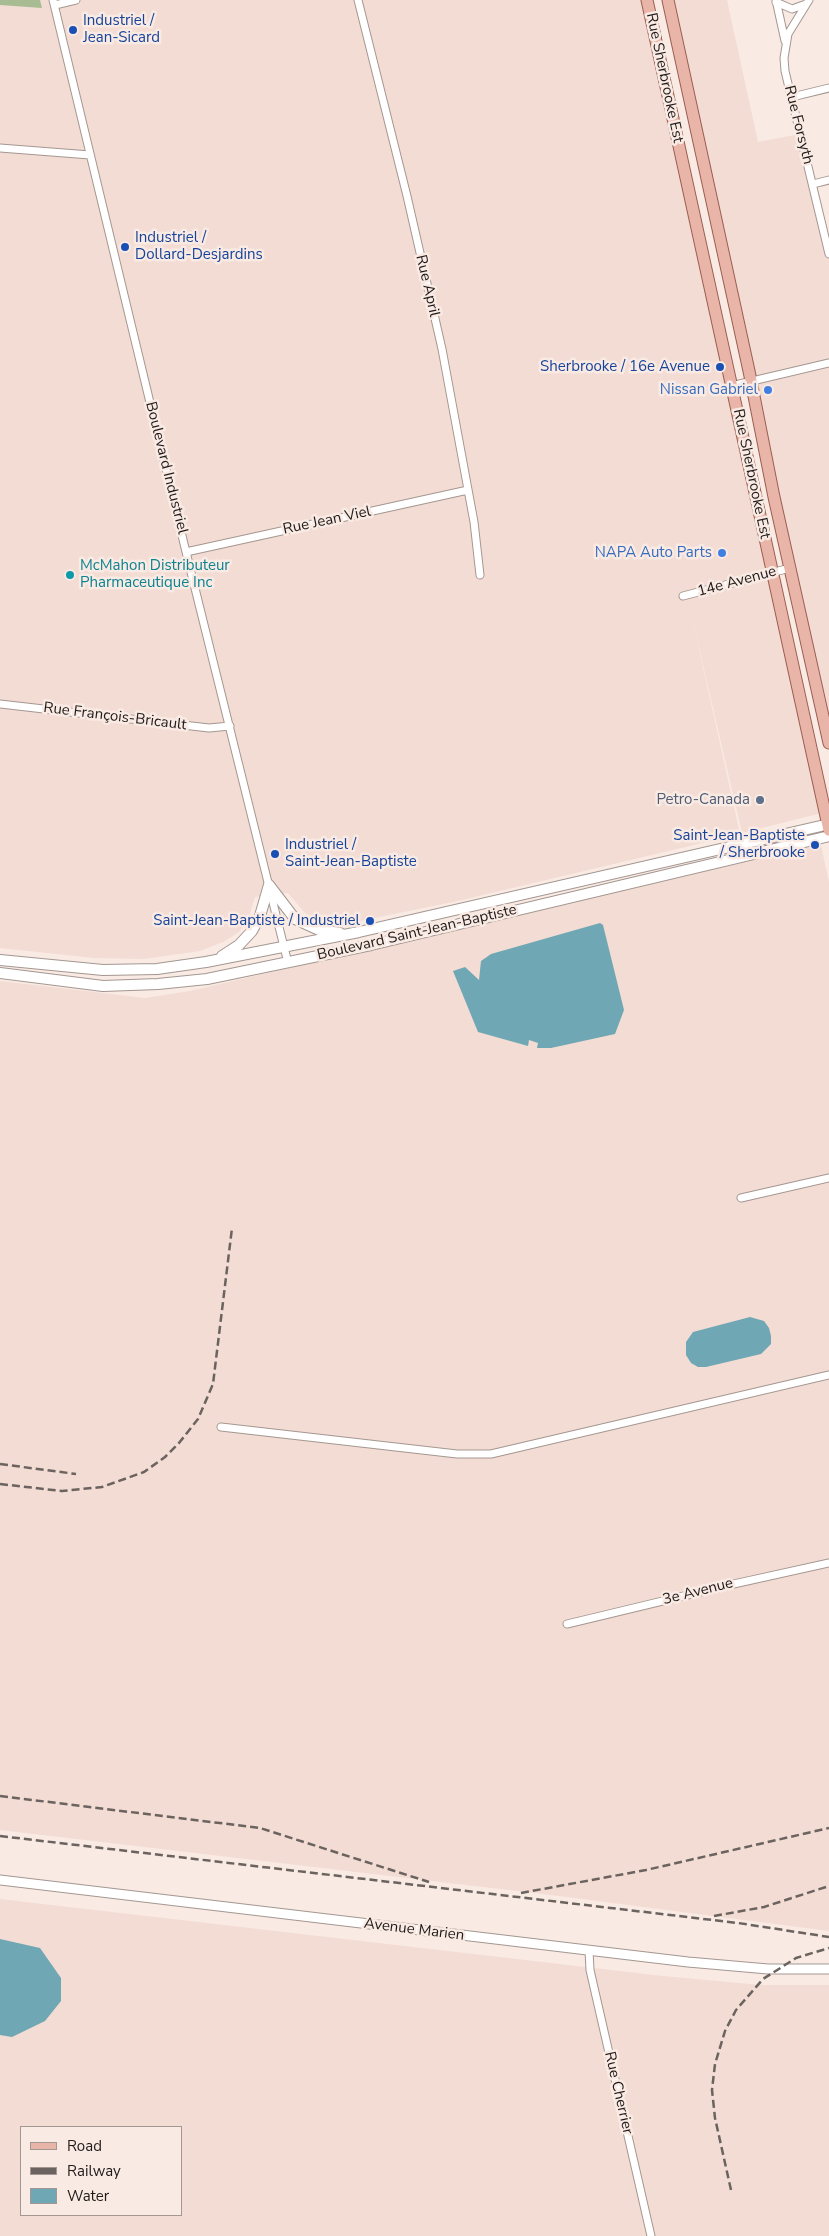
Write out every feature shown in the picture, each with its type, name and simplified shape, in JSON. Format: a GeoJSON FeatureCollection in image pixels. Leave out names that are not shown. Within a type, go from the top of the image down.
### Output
{"type":"FeatureCollection","features":[{"type":"Feature","properties":{"kind":"main road","name":"Rue Sherbrooke Est"},"geometry":{"type":"LineString","coordinates":[[647,0],[792,666],[829,826]]}},
{"type":"Feature","properties":{"kind":"main road","name":"Rue Sherbrooke Est"},"geometry":{"type":"LineString","coordinates":[[668,0],[752,382],[774,497],[829,743]]}},
{"type":"Feature","properties":{"kind":"main road"},"geometry":{"type":"LineString","coordinates":[[666,89],[686,84]]}},
{"type":"Feature","properties":{"kind":"main road"},"geometry":{"type":"LineString","coordinates":[[682,164],[703,159]]}},
{"type":"Feature","properties":{"kind":"main road"},"geometry":{"type":"LineString","coordinates":[[744,446],[763,442]]}},
{"type":"Feature","properties":{"kind":"main road"},"geometry":{"type":"LineString","coordinates":[[756,500],[774,497]]}},
{"type":"Feature","properties":{"kind":"main road"},"geometry":{"type":"LineString","coordinates":[[792,666],[810,662]]}},
{"type":"Feature","properties":{"kind":"main road","name":"Boulevard Saint-Jean-Baptiste"},"geometry":{"type":"LineString","coordinates":[[0,960],[103,970],[157,969],[206,962],[359,932],[623,870],[829,826]]}},
{"type":"Feature","properties":{"kind":"main road","name":"Boulevard Saint-Jean-Baptiste"},"geometry":{"type":"LineString","coordinates":[[0,973],[104,986],[207,980],[371,946],[475,919],[666,876],[829,836]]}},
{"type":"Feature","properties":{"kind":"main road"},"geometry":{"type":"LineString","coordinates":[[662,862],[666,876]]}},
{"type":"Feature","properties":{"kind":"main road"},"geometry":{"type":"LineString","coordinates":[[623,870],[627,885]]}},
{"type":"Feature","properties":{"kind":"main road"},"geometry":{"type":"LineString","coordinates":[[270,885],[295,919],[319,930],[338,933],[359,932]]}},
{"type":"Feature","properties":{"kind":"main road"},"geometry":{"type":"LineString","coordinates":[[206,962],[224,955],[239,945],[252,931],[260,916],[270,885]]}},
{"type":"Feature","properties":{"kind":"main road"},"geometry":{"type":"LineString","coordinates":[[472,906],[475,919]]}},
{"type":"Feature","properties":{"kind":"street"},"geometry":{"type":"LineString","coordinates":[[54,2],[76,0]]}},
{"type":"Feature","properties":{"kind":"street","name":"Rue April"},"geometry":{"type":"LineString","coordinates":[[358,0],[407,196],[435,321],[474,522],[480,575]]}},
{"type":"Feature","properties":{"kind":"street"},"geometry":{"type":"LineString","coordinates":[[776,1],[792,9],[808,2]]}},
{"type":"Feature","properties":{"kind":"street"},"geometry":{"type":"LineString","coordinates":[[776,1],[785,44]]}},
{"type":"Feature","properties":{"kind":"street","name":"Boulevard Industriel"},"geometry":{"type":"LineString","coordinates":[[54,2],[186,552],[270,885],[288,964]]}},
{"type":"Feature","properties":{"kind":"street","name":"Rue Forsyth"},"geometry":{"type":"LineString","coordinates":[[808,2],[793,24],[785,44],[785,71],[829,254]]}},
{"type":"Feature","properties":{"kind":"street"},"geometry":{"type":"LineString","coordinates":[[792,97],[829,88]]}},
{"type":"Feature","properties":{"kind":"street"},"geometry":{"type":"LineString","coordinates":[[0,148],[90,155]]}},
{"type":"Feature","properties":{"kind":"street"},"geometry":{"type":"LineString","coordinates":[[812,184],[829,180]]}},
{"type":"Feature","properties":{"kind":"street"},"geometry":{"type":"LineString","coordinates":[[732,386],[829,363]]}},
{"type":"Feature","properties":{"kind":"street","name":"Rue Jean Viel"},"geometry":{"type":"LineString","coordinates":[[186,552],[468,490]]}},
{"type":"Feature","properties":{"kind":"street","name":"14e Avenue"},"geometry":{"type":"LineString","coordinates":[[684,596],[790,568]]}},
{"type":"Feature","properties":{"kind":"street","name":"Rue François-Bricault"},"geometry":{"type":"LineString","coordinates":[[0,704],[209,728],[230,726]]}},
{"type":"Feature","properties":{"kind":"street"},"geometry":{"type":"LineString","coordinates":[[740,1198],[829,1178]]}},
{"type":"Feature","properties":{"kind":"street"},"geometry":{"type":"LineString","coordinates":[[221,1427],[457,1454],[491,1454],[829,1375]]}},
{"type":"Feature","properties":{"kind":"street","name":"3e Avenue"},"geometry":{"type":"LineString","coordinates":[[567,1624],[729,1584],[829,1563]]}},
{"type":"Feature","properties":{"kind":"street","name":"Avenue Marien"},"geometry":{"type":"LineString","coordinates":[[0,1880],[589,1950],[759,1968],[829,1969]]}},
{"type":"Feature","properties":{"kind":"street","name":"Rue Cherrier"},"geometry":{"type":"LineString","coordinates":[[589,1950],[590,1970],[651,2236]]}},
{"type":"Feature","properties":{"kind":"shaded area"},"geometry":{"type":"Polygon","coordinates":[[[0,0],[647,0],[826,812],[742,833],[691,613],[740,834],[458,901],[340,925],[319,920],[305,913],[288,893],[255,897],[249,917],[239,932],[223,942],[200,951],[144,959],[94,958],[0,948],[0,0]]]}},
{"type":"Feature","properties":{"kind":"shaded area"},"geometry":{"type":"Polygon","coordinates":[[[668,0],[727,0],[758,142],[800,134],[829,253],[829,736],[668,0]]]}},
{"type":"Feature","properties":{"kind":"shaded area"},"geometry":{"type":"Polygon","coordinates":[[[820,841],[829,882],[829,1931],[551,1895],[0,1830],[0,981],[145,998],[190,991],[670,879],[820,841]]]}},
{"type":"Feature","properties":{"kind":"shaded area"},"geometry":{"type":"Polygon","coordinates":[[[0,1899],[663,1976],[761,1985],[829,1985],[829,2236],[0,2236],[0,1899]]]}},
{"type":"Feature","properties":{"kind":"green space"},"geometry":{"type":"Polygon","coordinates":[[[0,0],[40,0],[42,8],[0,5],[0,0]]]}},
{"type":"Feature","properties":{"kind":"water"},"geometry":{"type":"Polygon","coordinates":[[[600,923],[603,925],[624,1010],[615,1034],[551,1048],[537,1048],[538,1043],[529,1040],[528,1046],[478,1032],[453,971],[465,967],[479,980],[481,961],[491,954],[600,923]]]}},
{"type":"Feature","properties":{"kind":"water"},"geometry":{"type":"Polygon","coordinates":[[[750,1317],[764,1321],[769,1328],[771,1344],[761,1354],[706,1367],[698,1367],[691,1363],[686,1355],[686,1342],[693,1332],[750,1317]]]}},
{"type":"Feature","properties":{"kind":"water"},"geometry":{"type":"Polygon","coordinates":[[[0,1939],[40,1948],[61,1978],[61,2001],[45,2021],[12,2037],[0,2035],[0,1939]]]}},
{"type":"Feature","properties":{"kind":"railway"},"geometry":{"type":"LineString","coordinates":[[0,1484],[62,1491],[102,1487],[144,1472],[165,1457],[179,1443],[198,1419],[213,1384],[232,1228]]}},
{"type":"Feature","properties":{"kind":"railway"},"geometry":{"type":"LineString","coordinates":[[0,1464],[76,1474]]}},
{"type":"Feature","properties":{"kind":"railway"},"geometry":{"type":"LineString","coordinates":[[0,1796],[260,1828],[429,1882]]}},
{"type":"Feature","properties":{"kind":"railway"},"geometry":{"type":"LineString","coordinates":[[521,1893],[646,1870],[829,1828]]}},
{"type":"Feature","properties":{"kind":"railway"},"geometry":{"type":"LineString","coordinates":[[0,1836],[738,1923],[829,1937]]}},
{"type":"Feature","properties":{"kind":"railway"},"geometry":{"type":"LineString","coordinates":[[714,1916],[764,1907],[829,1886]]}},
{"type":"Feature","properties":{"kind":"railway"},"geometry":{"type":"LineString","coordinates":[[731,2190],[715,2118],[712,2090],[715,2064],[725,2031],[736,2010],[763,1979],[796,1958],[829,1948]]}},
{"type":"Feature","properties":{"kind":"place","name":"Industriel / Jean-Sicard"},"geometry":{"type":"Point","coordinates":[73,30]}},
{"type":"Feature","properties":{"kind":"place","name":"Industriel / Dollard-Desjardins"},"geometry":{"type":"Point","coordinates":[125,247]}},
{"type":"Feature","properties":{"kind":"place","name":"Sherbrooke / 16e Avenue"},"geometry":{"type":"Point","coordinates":[720,367]}},
{"type":"Feature","properties":{"kind":"place","name":"Nissan Gabriel"},"geometry":{"type":"Point","coordinates":[768,390]}},
{"type":"Feature","properties":{"kind":"place","name":"NAPA Auto Parts"},"geometry":{"type":"Point","coordinates":[722,553]}},
{"type":"Feature","properties":{"kind":"place","name":"McMahon Distributeur Pharmaceutique Inc"},"geometry":{"type":"Point","coordinates":[70,575]}},
{"type":"Feature","properties":{"kind":"place","name":"Petro-Canada"},"geometry":{"type":"Point","coordinates":[760,800]}},
{"type":"Feature","properties":{"kind":"place","name":"Saint-Jean-Baptiste / Sherbrooke"},"geometry":{"type":"Point","coordinates":[815,845]}},
{"type":"Feature","properties":{"kind":"place","name":"Industriel / Saint-Jean-Baptiste"},"geometry":{"type":"Point","coordinates":[275,854]}},
{"type":"Feature","properties":{"kind":"place","name":"Saint-Jean-Baptiste / Industriel"},"geometry":{"type":"Point","coordinates":[370,921]}}]}
